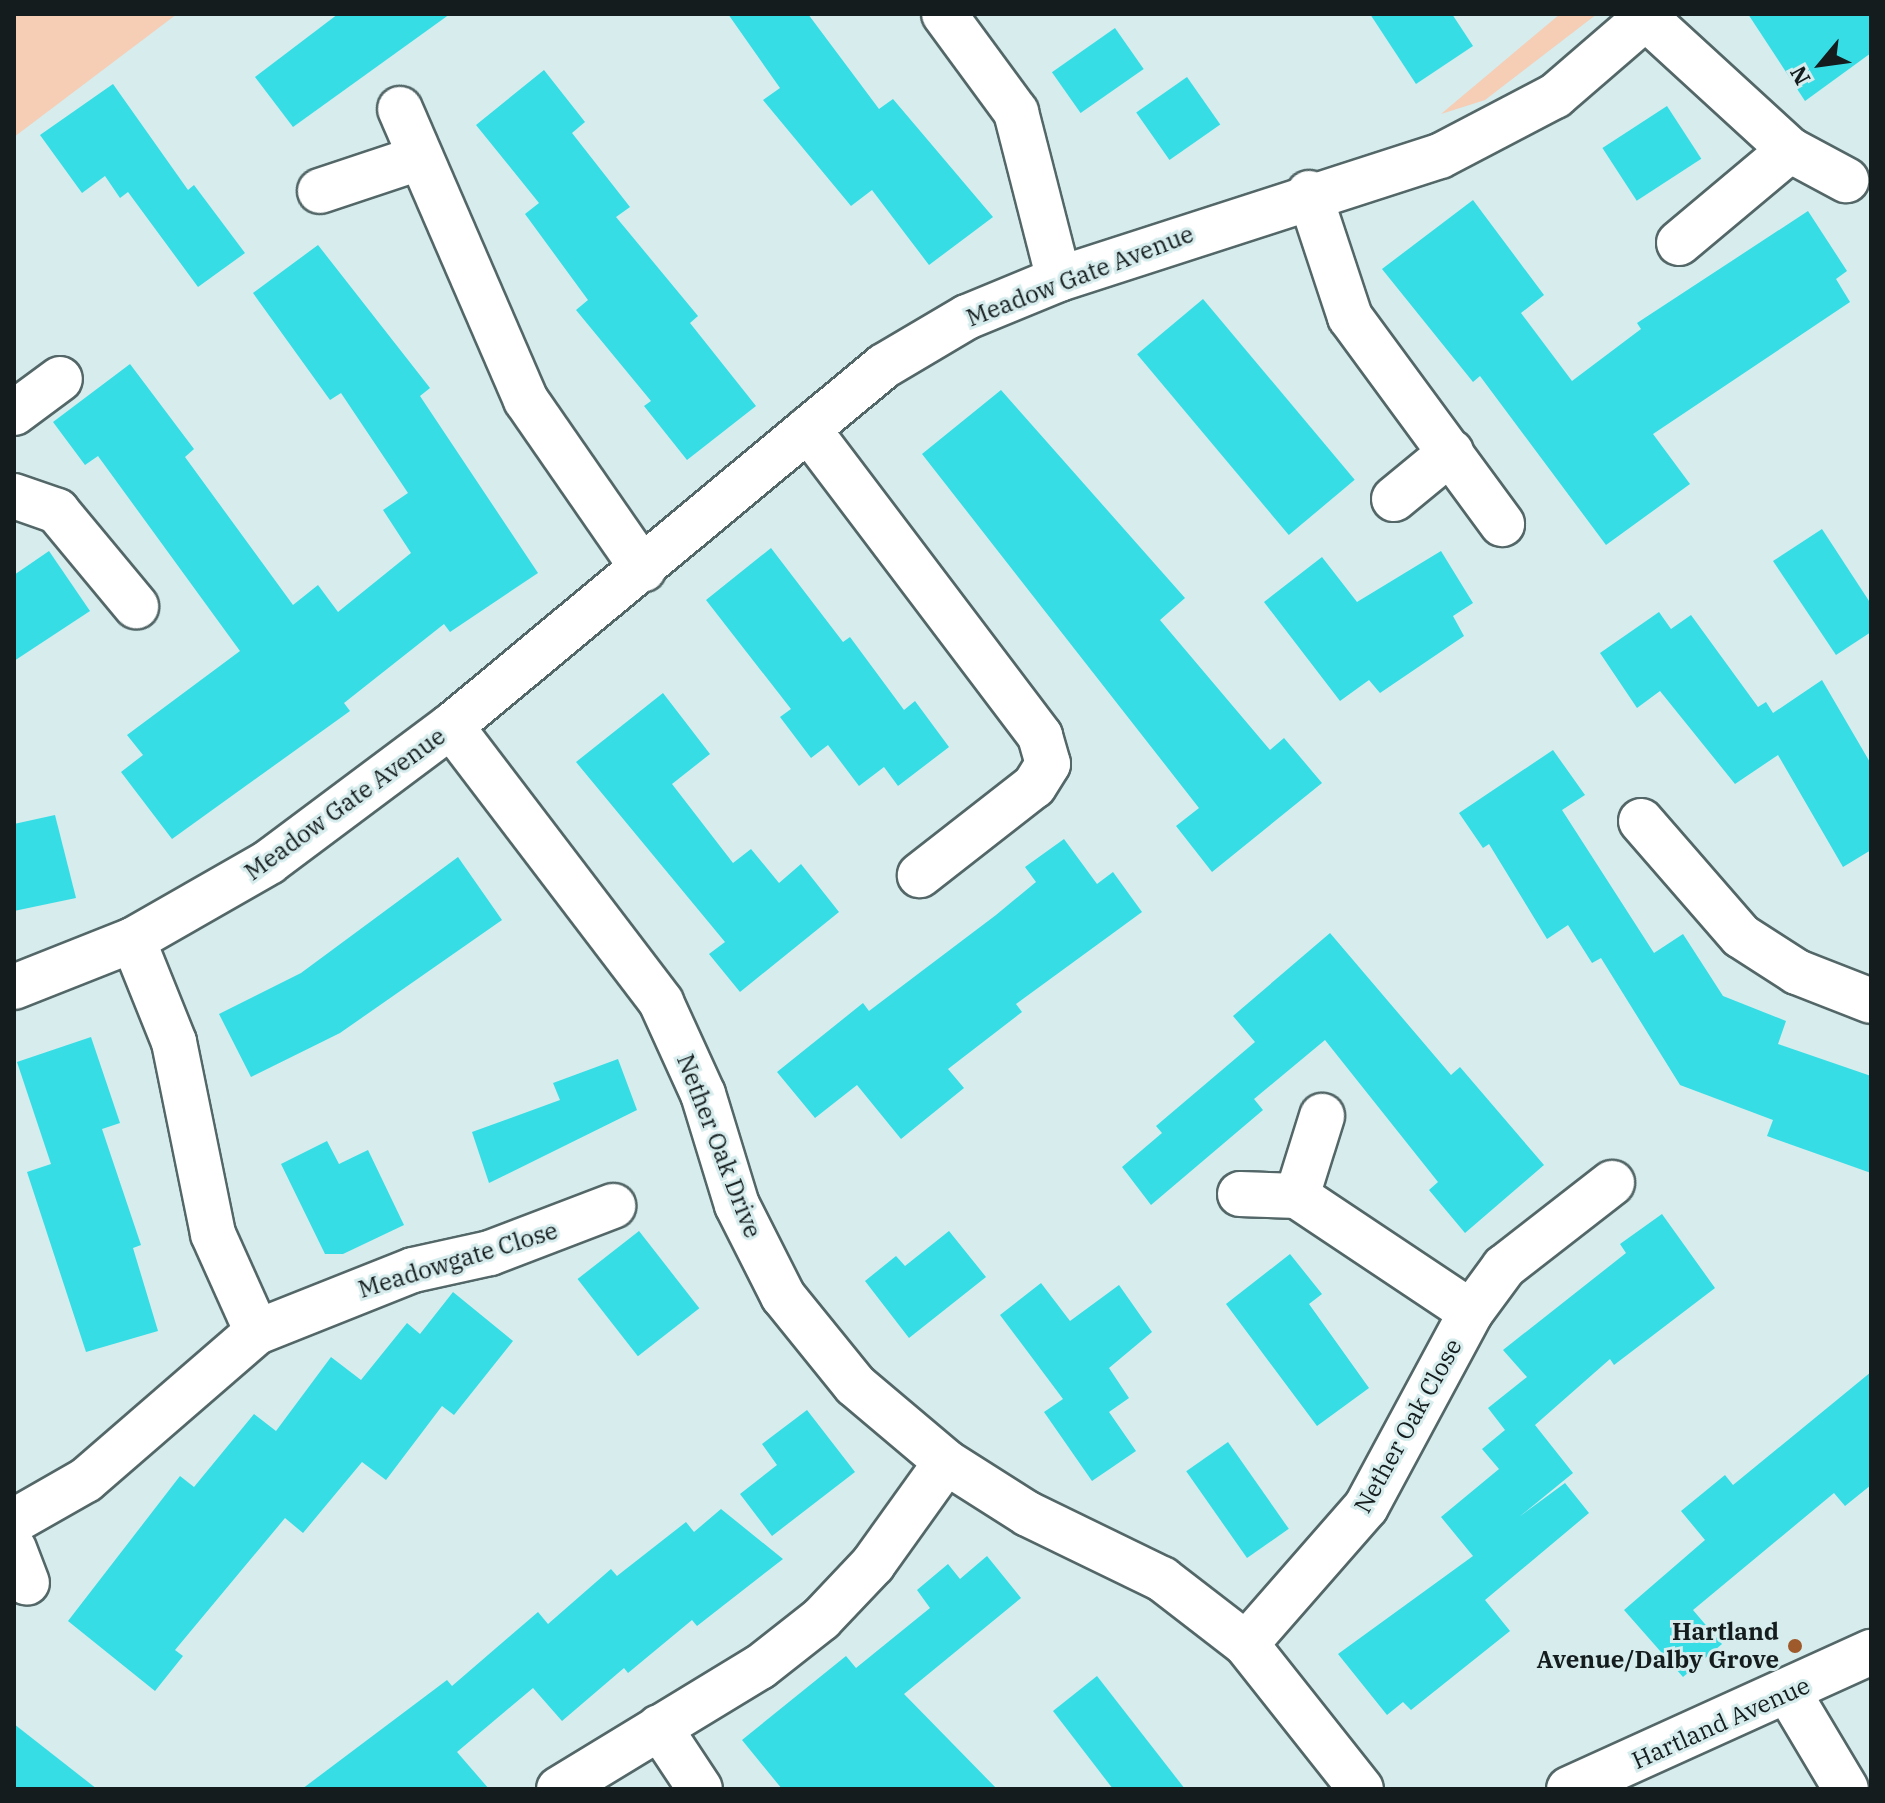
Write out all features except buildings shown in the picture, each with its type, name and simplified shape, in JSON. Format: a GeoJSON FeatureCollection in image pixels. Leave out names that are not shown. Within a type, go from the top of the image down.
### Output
{"type":"FeatureCollection","features":[{"type":"Feature","properties":{"kind":"street"},"geometry":{"type":"LineString","coordinates":[[944,14],[1016,112],[1059,279]]}},
{"type":"Feature","properties":{"kind":"street","name":"Meadow Gate Avenue"},"geometry":{"type":"LineString","coordinates":[[14,987],[133,940],[269,862],[451,726],[884,366],[967,317],[1059,279],[1309,193],[1440,156],[1555,96],[1648,16],[1790,150],[1846,180]]}},
{"type":"Feature","properties":{"kind":"street"},"geometry":{"type":"LineString","coordinates":[[400,109],[526,400],[643,569]]}},
{"type":"Feature","properties":{"kind":"street"},"geometry":{"type":"LineString","coordinates":[[1679,243],[1790,150]]}},
{"type":"Feature","properties":{"kind":"street"},"geometry":{"type":"LineString","coordinates":[[320,191],[419,158]]}},
{"type":"Feature","properties":{"kind":"street"},"geometry":{"type":"LineString","coordinates":[[1309,193],[1350,317],[1502,524]]}},
{"type":"Feature","properties":{"kind":"street"},"geometry":{"type":"LineString","coordinates":[[14,413],[60,379]]}},
{"type":"Feature","properties":{"kind":"street"},"geometry":{"type":"LineString","coordinates":[[808,429],[1040,736],[1048,764],[1034,786],[920,875]]}},
{"type":"Feature","properties":{"kind":"street"},"geometry":{"type":"LineString","coordinates":[[1394,499],[1451,452]]}},
{"type":"Feature","properties":{"kind":"street"},"geometry":{"type":"LineString","coordinates":[[14,496],[57,511],[136,606]]}},
{"type":"Feature","properties":{"kind":"street","name":"Nether Oak Drive"},"geometry":{"type":"LineString","coordinates":[[451,726],[661,1002],[703,1094],[737,1205],[783,1296],[855,1385],[946,1462],[1028,1514],[1162,1579],[1246,1644],[1361,1789]]}},
{"type":"Feature","properties":{"kind":"street"},"geometry":{"type":"LineString","coordinates":[[1641,821],[1741,936],[1797,972],[1871,1001]]}},
{"type":"Feature","properties":{"kind":"street"},"geometry":{"type":"LineString","coordinates":[[133,940],[174,1042],[213,1234],[257,1332]]}},
{"type":"Feature","properties":{"kind":"street"},"geometry":{"type":"LineString","coordinates":[[1240,1194],[1297,1196],[1322,1116]]}},
{"type":"Feature","properties":{"kind":"street","name":"Nether Oak Close"},"geometry":{"type":"LineString","coordinates":[[1246,1644],[1366,1507],[1471,1312],[1504,1267],[1612,1183]]}},
{"type":"Feature","properties":{"kind":"street","name":"Nether Oak Close"},"geometry":{"type":"LineString","coordinates":[[1297,1196],[1471,1312]]}},
{"type":"Feature","properties":{"kind":"street","name":"Meadowgate Close"},"geometry":{"type":"LineString","coordinates":[[14,1521],[86,1480],[257,1332],[413,1270],[490,1253],[613,1206]]}},
{"type":"Feature","properties":{"kind":"street"},"geometry":{"type":"LineString","coordinates":[[559,1789],[659,1727],[821,1619],[873,1564],[946,1462]]}},
{"type":"Feature","properties":{"kind":"street","name":"Hartland Avenue"},"geometry":{"type":"LineString","coordinates":[[1569,1789],[1790,1695],[1871,1652]]}},
{"type":"Feature","properties":{"kind":"street"},"geometry":{"type":"LineString","coordinates":[[1790,1695],[1846,1789]]}},
{"type":"Feature","properties":{"kind":"street"},"geometry":{"type":"LineString","coordinates":[[659,1727],[700,1789]]}},
{"type":"Feature","properties":{"kind":"shaded area"},"geometry":{"type":"Polygon","coordinates":[[[14,14],[177,14],[14,137],[14,14]]]}},
{"type":"Feature","properties":{"kind":"shaded area"},"geometry":{"type":"Polygon","coordinates":[[[1560,14],[1597,14],[1485,100],[1441,114],[1560,14]]]}},
{"type":"Feature","properties":{"kind":"place","name":"Hartland Avenue/Dalby Grove"},"geometry":{"type":"Point","coordinates":[1795,1646]}}]}
